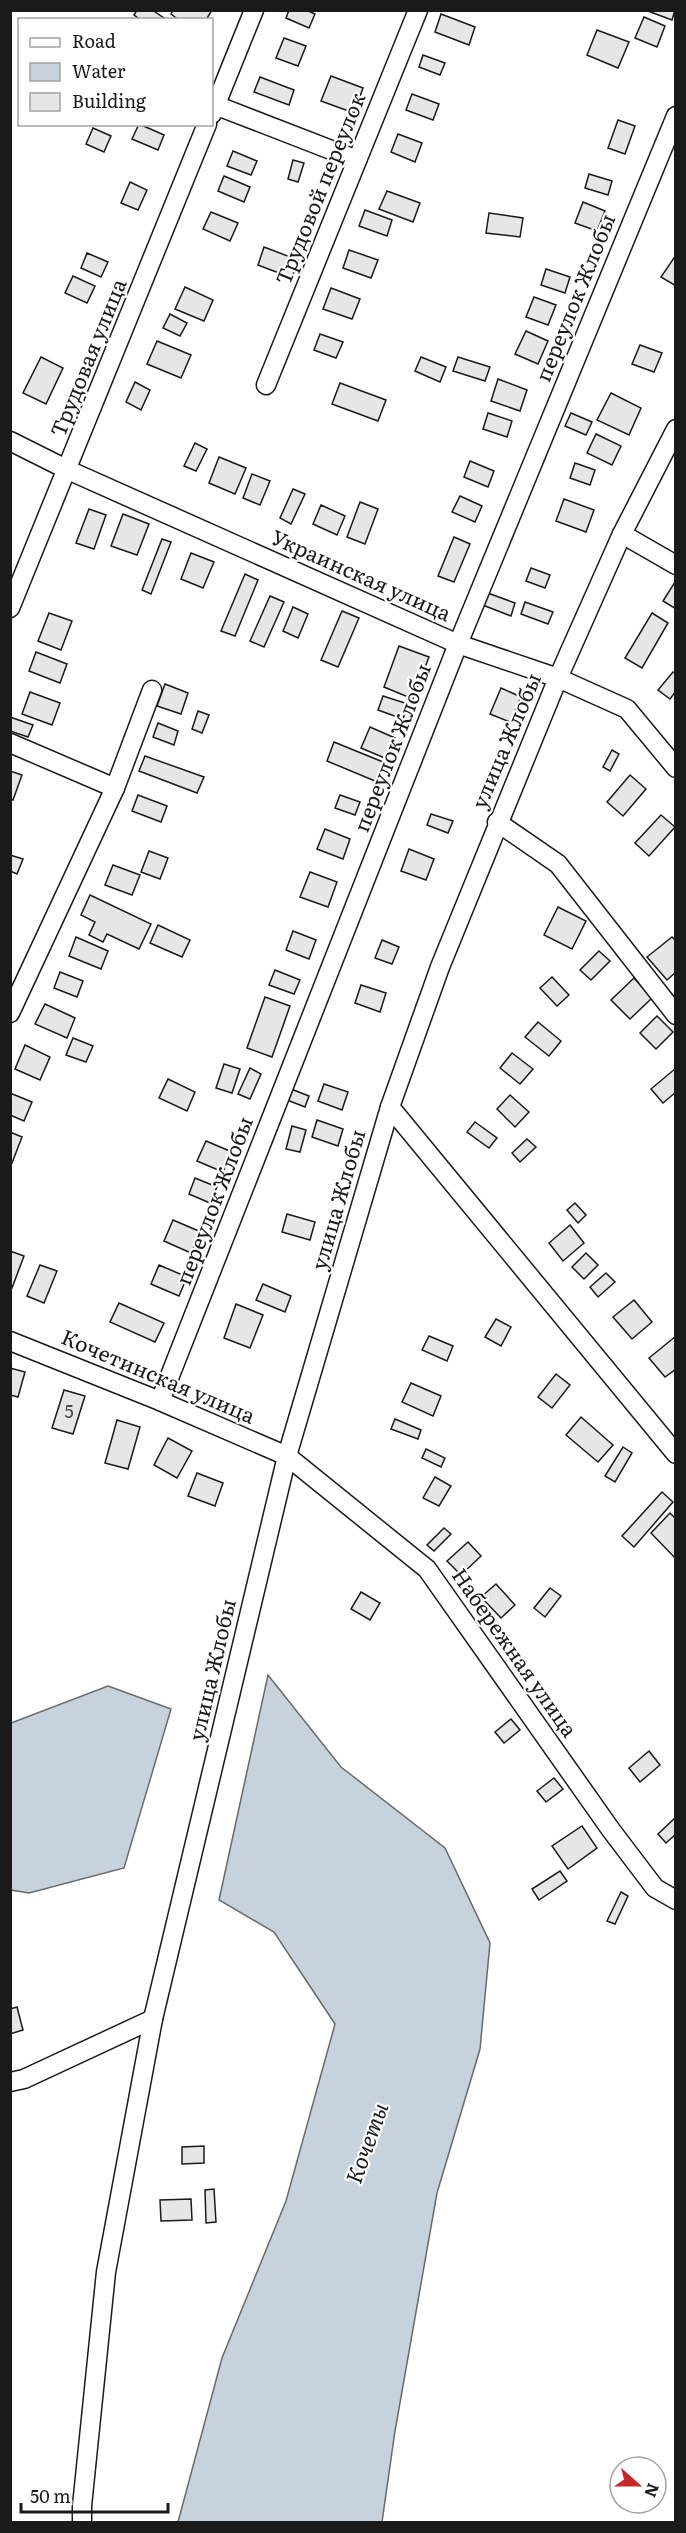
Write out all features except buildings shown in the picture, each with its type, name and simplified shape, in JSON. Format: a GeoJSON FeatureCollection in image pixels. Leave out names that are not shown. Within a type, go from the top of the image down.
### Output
{"type":"FeatureCollection","features":[{"type":"Feature","properties":{"kind":"street"},"geometry":{"type":"LineString","coordinates":[[254,10],[213,110],[357,160]]}},
{"type":"Feature","properties":{"kind":"street","name":"Трудовой переулок"},"geometry":{"type":"LineString","coordinates":[[266,385],[418,10]]}},
{"type":"Feature","properties":{"kind":"street","name":"переулок Жлобы"},"geometry":{"type":"LineString","coordinates":[[160,1401],[458,644],[675,116]]}},
{"type":"Feature","properties":{"kind":"street","name":"Трудовая улица"},"geometry":{"type":"LineString","coordinates":[[10,608],[206,126]]}},
{"type":"Feature","properties":{"kind":"street","name":"улица Жлобы"},"geometry":{"type":"LineString","coordinates":[[82,2523],[106,2272],[153,2019],[287,1456],[390,1107],[440,967],[497,822],[558,678],[622,534],[675,429]]}},
{"type":"Feature","properties":{"kind":"street","name":"Украинская улица"},"geometry":{"type":"LineString","coordinates":[[10,441],[68,470],[458,644],[558,678],[627,709],[675,768]]}},
{"type":"Feature","properties":{"kind":"street"},"geometry":{"type":"LineString","coordinates":[[622,534],[675,565]]}},
{"type":"Feature","properties":{"kind":"street"},"geometry":{"type":"LineString","coordinates":[[10,1013],[115,788],[152,690]]}},
{"type":"Feature","properties":{"kind":"street"},"geometry":{"type":"LineString","coordinates":[[10,743],[115,788]]}},
{"type":"Feature","properties":{"kind":"street"},"geometry":{"type":"LineString","coordinates":[[497,822],[558,864],[675,1015]]}},
{"type":"Feature","properties":{"kind":"street"},"geometry":{"type":"LineString","coordinates":[[390,1107],[675,1454]]}},
{"type":"Feature","properties":{"kind":"street","name":"Кочетинская улица"},"geometry":{"type":"LineString","coordinates":[[10,1341],[160,1401],[287,1456]]}},
{"type":"Feature","properties":{"kind":"street","name":"Набережная улица"},"geometry":{"type":"LineString","coordinates":[[287,1456],[427,1569],[610,1830],[655,1888],[675,1900]]}},
{"type":"Feature","properties":{"kind":"street"},"geometry":{"type":"LineString","coordinates":[[10,2082],[24,2079],[153,2019]]}},
{"type":"Feature","properties":{"kind":"water","name":"Кочеты"},"geometry":{"type":"Polygon","coordinates":[[[268,1675],[341,1767],[445,1848],[490,1943],[480,2049],[437,2193],[395,2431],[382,2522],[178,2522],[222,2358],[286,2201],[335,2024],[274,1932],[219,1900],[268,1675]]]}},
{"type":"Feature","properties":{"kind":"water"},"geometry":{"type":"Polygon","coordinates":[[[108,1686],[171,1709],[124,1868],[29,1893],[11,1890],[11,1723],[108,1686]]]}}]}
